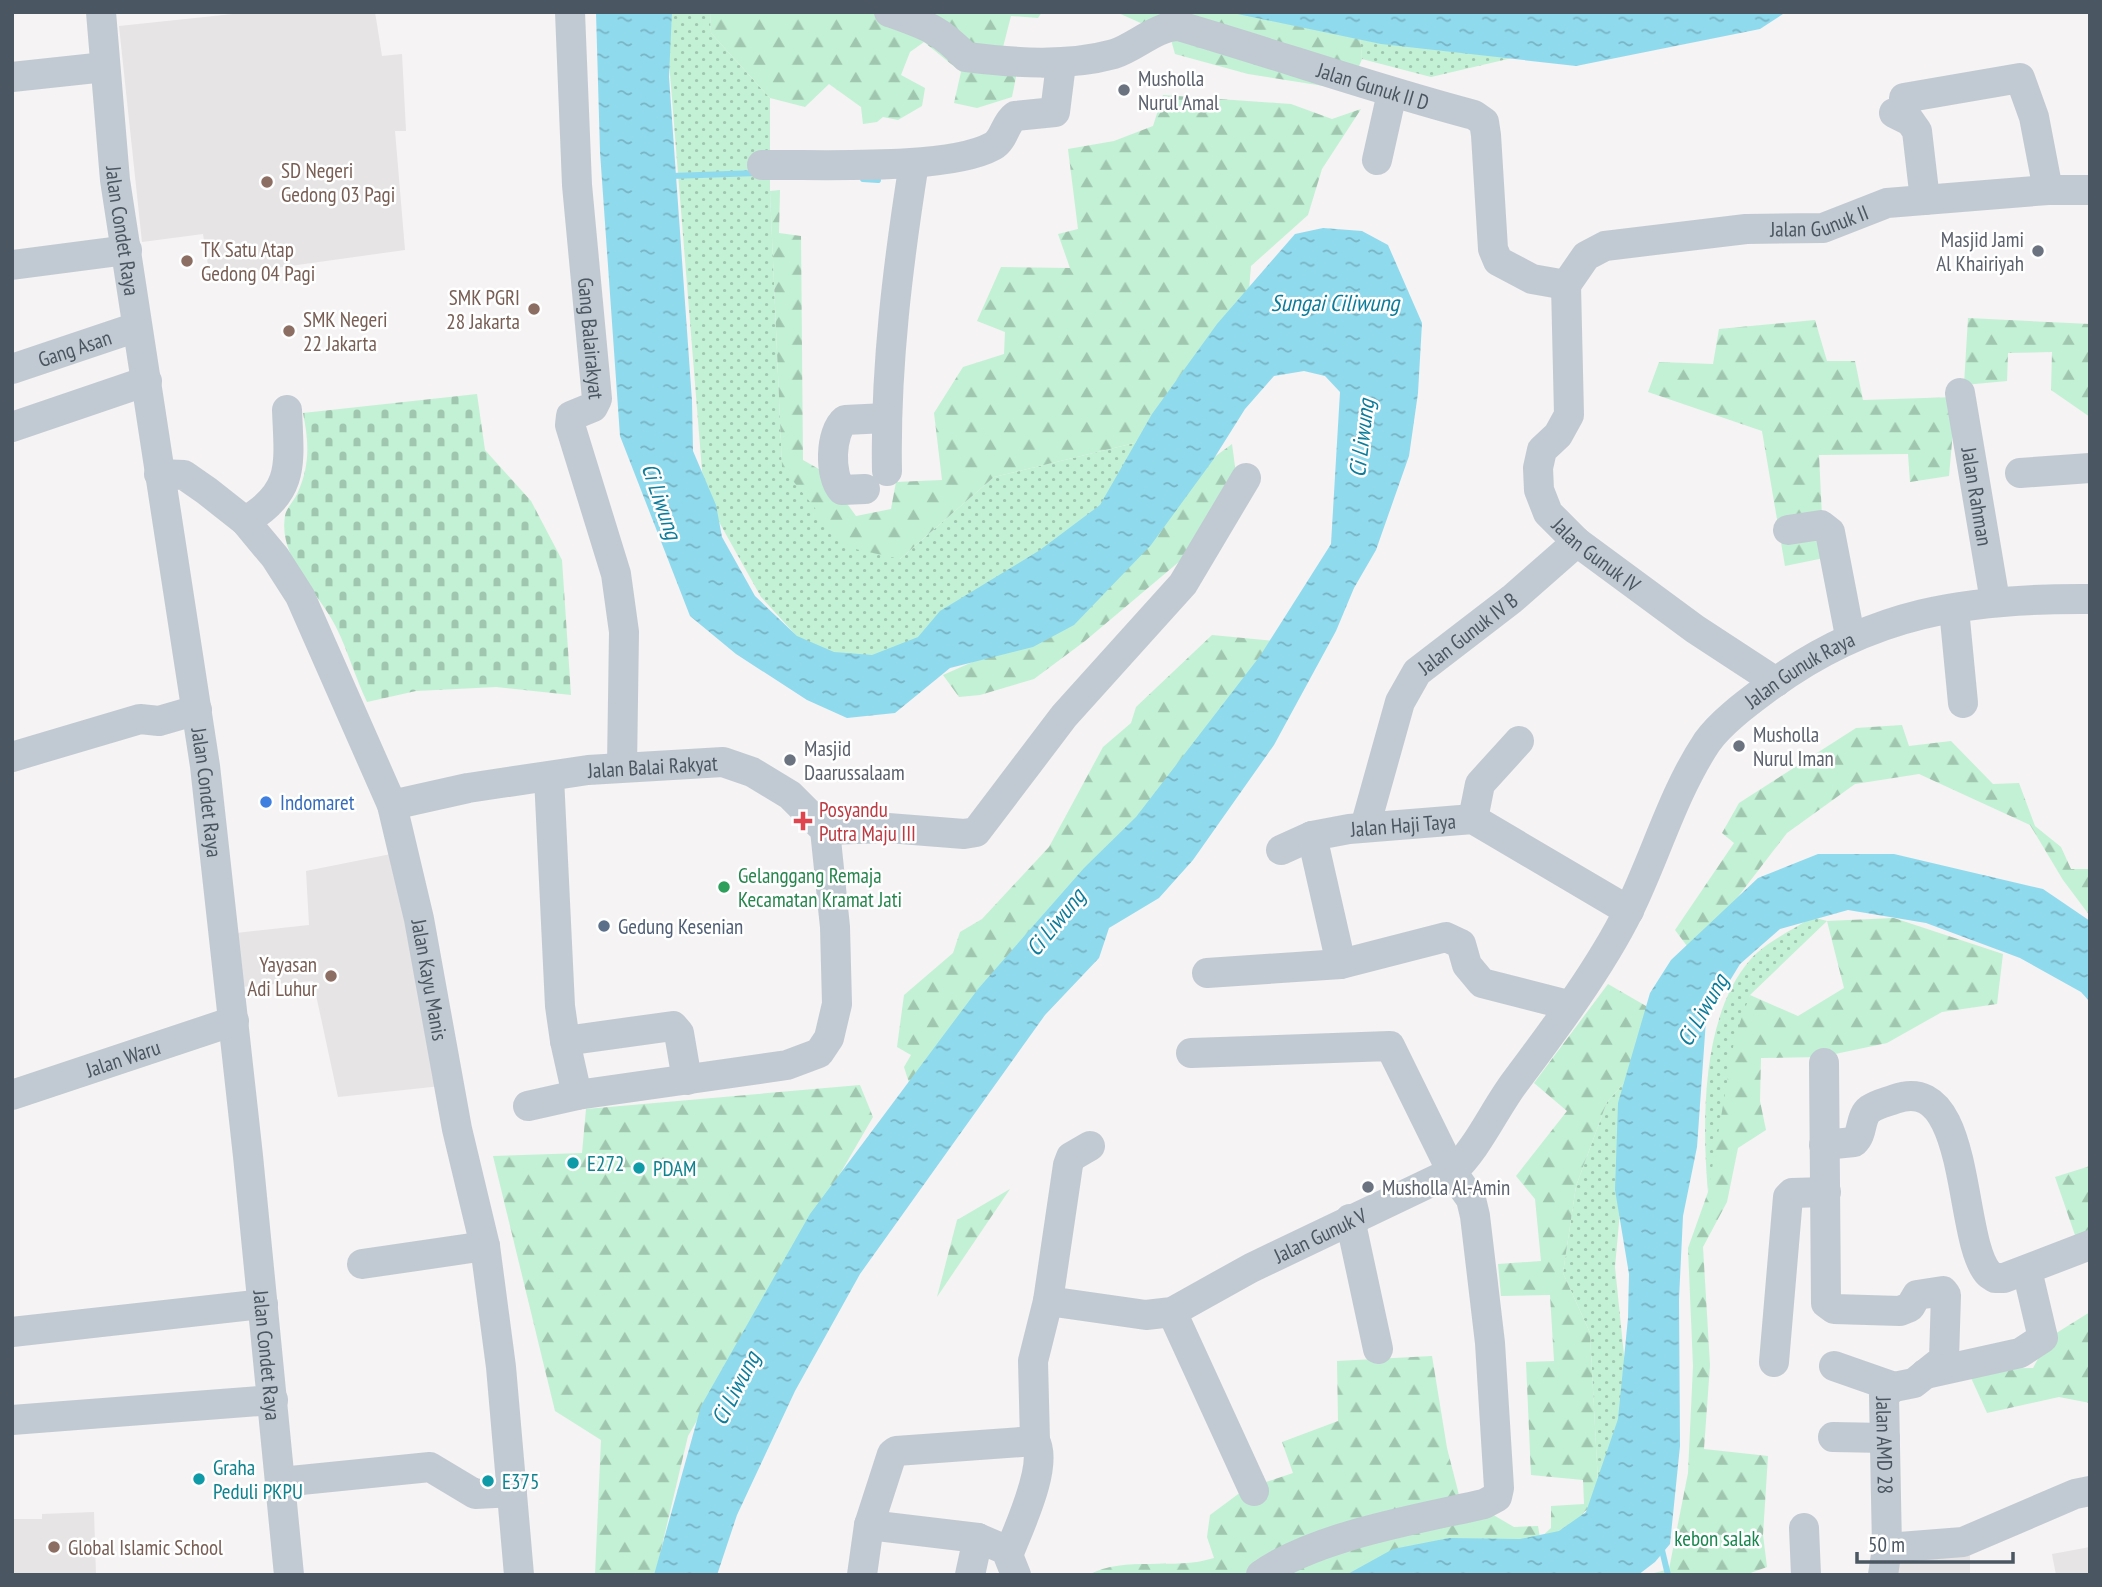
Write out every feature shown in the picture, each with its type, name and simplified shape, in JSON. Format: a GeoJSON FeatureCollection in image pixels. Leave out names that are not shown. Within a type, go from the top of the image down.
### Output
{"type":"FeatureCollection","features":[{"type":"Feature","properties":{"kind":"street","name":"Jalan Condet Raya"},"geometry":{"type":"LineString","coordinates":[[101,12],[115,180],[196,702],[234,1021],[282,1482],[289,1575]]}},
{"type":"Feature","properties":{"kind":"street","name":"Gang Balairakyat"},"geometry":{"type":"LineString","coordinates":[[570,12],[577,185],[597,399],[593,407],[571,416],[570,425],[616,574],[624,632],[622,767]]}},
{"type":"Feature","properties":{"kind":"street","name":"Jalan Gunuk II D"},"geometry":{"type":"LineString","coordinates":[[889,12],[926,24],[953,41],[966,57],[1061,64],[1113,54],[1167,27],[1179,26],[1298,61],[1392,93],[1474,115],[1484,122],[1493,248],[1498,261],[1532,279],[1566,285]]}},
{"type":"Feature","properties":{"kind":"street"},"geometry":{"type":"LineString","coordinates":[[762,165],[914,163],[956,157],[992,146],[1015,116],[1055,113],[1061,64]]}},
{"type":"Feature","properties":{"kind":"street"},"geometry":{"type":"LineString","coordinates":[[12,77],[105,67]]}},
{"type":"Feature","properties":{"kind":"street"},"geometry":{"type":"LineString","coordinates":[[1925,200],[1917,131],[1899,106],[2020,78],[2034,117],[2048,190]]}},
{"type":"Feature","properties":{"kind":"street"},"geometry":{"type":"LineString","coordinates":[[1377,160],[1392,93]]}},
{"type":"Feature","properties":{"kind":"street"},"geometry":{"type":"LineString","coordinates":[[886,418],[845,419],[840,424],[833,458],[836,483],[842,490],[876,480],[886,418],[895,298],[914,163]]}},
{"type":"Feature","properties":{"kind":"street","name":"Jalan Gunuk II"},"geometry":{"type":"LineString","coordinates":[[1566,285],[1586,256],[1605,246],[1746,229],[1823,228],[1887,204],[2048,190],[2090,190]]}},
{"type":"Feature","properties":{"kind":"street"},"geometry":{"type":"LineString","coordinates":[[12,265],[127,250]]}},
{"type":"Feature","properties":{"kind":"street","name":"Jalan Gunuk IV"},"geometry":{"type":"LineString","coordinates":[[1566,285],[1569,415],[1558,435],[1542,450],[1538,468],[1539,490],[1548,513],[1577,542],[1695,629],[1776,682]]}},
{"type":"Feature","properties":{"kind":"street","name":"Gang Asan"},"geometry":{"type":"LineString","coordinates":[[12,369],[137,327]]}},
{"type":"Feature","properties":{"kind":"street"},"geometry":{"type":"LineString","coordinates":[[12,427],[147,381]]}},
{"type":"Feature","properties":{"kind":"street","name":"Jalan Rahman"},"geometry":{"type":"LineString","coordinates":[[1960,393],[1995,601]]}},
{"type":"Feature","properties":{"kind":"street"},"geometry":{"type":"LineString","coordinates":[[245,521],[264,510],[278,497],[288,478],[287,410]]}},
{"type":"Feature","properties":{"kind":"street"},"geometry":{"type":"LineString","coordinates":[[2020,473],[2090,468]]}},
{"type":"Feature","properties":{"kind":"street","name":"Jalan Kayu Manis"},"geometry":{"type":"LineString","coordinates":[[159,474],[184,475],[245,521],[275,557],[300,596],[392,805],[419,919],[457,1129],[485,1246],[519,1575]]}},
{"type":"Feature","properties":{"kind":"street"},"geometry":{"type":"LineString","coordinates":[[528,1106],[578,1095],[787,1065],[820,1053],[829,1038],[836,1004],[834,916],[825,830],[888,828],[964,834],[976,832],[1064,716],[1184,584],[1246,478]]}},
{"type":"Feature","properties":{"kind":"street"},"geometry":{"type":"LineString","coordinates":[[1788,530],[1821,525],[1830,532],[1850,636]]}},
{"type":"Feature","properties":{"kind":"street","name":"Jalan Gunuk IV B"},"geometry":{"type":"LineString","coordinates":[[1365,827],[1400,702],[1418,672],[1513,599],[1577,542]]}},
{"type":"Feature","properties":{"kind":"street","name":"Jalan Gunuk Raya"},"geometry":{"type":"LineString","coordinates":[[1629,911],[1679,796],[1708,741],[1776,682],[1814,654],[1850,636],[1902,619],[1995,601],[2090,599]]}},
{"type":"Feature","properties":{"kind":"street"},"geometry":{"type":"LineString","coordinates":[[1954,609],[1963,703]]}},
{"type":"Feature","properties":{"kind":"street"},"geometry":{"type":"LineString","coordinates":[[13,754],[140,719],[149,711],[196,702]]}},
{"type":"Feature","properties":{"kind":"street"},"geometry":{"type":"LineString","coordinates":[[1473,819],[1480,783],[1519,741]]}},
{"type":"Feature","properties":{"kind":"street","name":"Jalan Balai Rakyat"},"geometry":{"type":"LineString","coordinates":[[392,805],[468,788],[549,776],[622,767],[723,762],[752,772],[790,794],[825,830]]}},
{"type":"Feature","properties":{"kind":"street"},"geometry":{"type":"LineString","coordinates":[[549,776],[560,1006],[578,1095]]}},
{"type":"Feature","properties":{"kind":"street","name":"Jalan Haji Taya"},"geometry":{"type":"LineString","coordinates":[[1281,850],[1312,836],[1365,827],[1473,819],[1629,911]]}},
{"type":"Feature","properties":{"kind":"street"},"geometry":{"type":"LineString","coordinates":[[1312,836],[1342,964]]}},
{"type":"Feature","properties":{"kind":"street","name":"Jalan Gunuk V"},"geometry":{"type":"LineString","coordinates":[[1048,1301],[1146,1315],[1172,1312],[1350,1219],[1452,1172],[1462,1163],[1588,979],[1629,911]]}},
{"type":"Feature","properties":{"kind":"street"},"geometry":{"type":"LineString","coordinates":[[1207,973],[1342,964],[1446,937],[1461,944],[1467,965],[1482,983],[1568,1006]]}},
{"type":"Feature","properties":{"kind":"street","name":"Jalan Waru"},"geometry":{"type":"LineString","coordinates":[[12,1095],[234,1021]]}},
{"type":"Feature","properties":{"kind":"street"},"geometry":{"type":"LineString","coordinates":[[565,1041],[673,1026],[679,1033],[687,1080]]}},
{"type":"Feature","properties":{"kind":"street"},"geometry":{"type":"LineString","coordinates":[[1191,1053],[1390,1046],[1452,1172],[1471,1199],[1475,1216],[1490,1343],[1500,1488],[1497,1497],[1484,1504],[1382,1527],[1294,1555],[1261,1575]]}},
{"type":"Feature","properties":{"kind":"street"},"geometry":{"type":"LineString","coordinates":[[1778,1306],[1828,1307],[1825,1063]]}},
{"type":"Feature","properties":{"kind":"street"},"geometry":{"type":"LineString","coordinates":[[1824,1145],[1858,1140],[1867,1113],[1881,1104],[1908,1095],[1932,1104],[1947,1124],[1961,1163],[1970,1222],[1986,1270],[1995,1278],[2004,1278],[2090,1245]]}},
{"type":"Feature","properties":{"kind":"street"},"geometry":{"type":"LineString","coordinates":[[869,1525],[978,1538],[1013,1564],[1035,1482],[1040,1449],[1035,1441],[1033,1361],[1048,1301],[1069,1160],[1090,1146]]}},
{"type":"Feature","properties":{"kind":"street"},"geometry":{"type":"LineString","coordinates":[[1774,1362],[1788,1197],[1792,1193],[1826,1192]]}},
{"type":"Feature","properties":{"kind":"street"},"geometry":{"type":"LineString","coordinates":[[1350,1219],[1378,1349]]}},
{"type":"Feature","properties":{"kind":"street"},"geometry":{"type":"LineString","coordinates":[[362,1264],[485,1246]]}},
{"type":"Feature","properties":{"kind":"street"},"geometry":{"type":"LineString","coordinates":[[1921,1375],[2020,1353],[2043,1338],[2027,1270]]}},
{"type":"Feature","properties":{"kind":"street","name":"Jalan AMD 28"},"geometry":{"type":"LineString","coordinates":[[1828,1307],[1863,1312],[1900,1311],[1910,1307],[1917,1295],[1943,1292],[1946,1295],[1946,1353],[1936,1367],[1913,1382],[1895,1387],[1884,1395],[1885,1561]]}},
{"type":"Feature","properties":{"kind":"street"},"geometry":{"type":"LineString","coordinates":[[12,1332],[263,1304]]}},
{"type":"Feature","properties":{"kind":"street"},"geometry":{"type":"LineString","coordinates":[[1172,1312],[1254,1492]]}},
{"type":"Feature","properties":{"kind":"street"},"geometry":{"type":"LineString","coordinates":[[1835,1366],[1895,1387]]}},
{"type":"Feature","properties":{"kind":"street"},"geometry":{"type":"LineString","coordinates":[[12,1420],[273,1400]]}},
{"type":"Feature","properties":{"kind":"street"},"geometry":{"type":"LineString","coordinates":[[1833,1437],[1885,1438]]}},
{"type":"Feature","properties":{"kind":"street"},"geometry":{"type":"LineString","coordinates":[[862,1575],[869,1525],[892,1454],[896,1451],[1035,1441]]}},
{"type":"Feature","properties":{"kind":"street"},"geometry":{"type":"LineString","coordinates":[[282,1482],[429,1467],[475,1494],[512,1492]]}},
{"type":"Feature","properties":{"kind":"street"},"geometry":{"type":"LineString","coordinates":[[1885,1561],[1963,1542],[2075,1494],[2090,1491]]}},
{"type":"Feature","properties":{"kind":"street"},"geometry":{"type":"LineString","coordinates":[[1804,1528],[1805,1575]]}},
{"type":"Feature","properties":{"kind":"street"},"geometry":{"type":"LineString","coordinates":[[970,1575],[978,1538]]}},
{"type":"Feature","properties":{"kind":"shaded area","name":"SD Negeri Gedong 03 Pagi"},"geometry":{"type":"Polygon","coordinates":[[[252,12],[375,12],[382,56],[402,54],[406,131],[395,131],[405,250],[210,277],[203,234],[142,242],[119,26],[252,12]]]}},
{"type":"Feature","properties":{"kind":"shaded area","name":"Yayasan Adi Luhur"},"geometry":{"type":"Polygon","coordinates":[[[396,853],[441,1086],[338,1097],[313,981],[240,987],[236,933],[309,925],[306,871],[396,853]]]}},
{"type":"Feature","properties":{"kind":"shaded area","name":"Global Islamic School"},"geometry":{"type":"Polygon","coordinates":[[[94,1512],[96,1575],[12,1575],[12,1519],[42,1519],[42,1514],[94,1512]]]}},
{"type":"Feature","properties":{"kind":"shaded area"},"geometry":{"type":"Polygon","coordinates":[[[2090,1547],[2090,1575],[2056,1575],[2052,1554],[2090,1547]]]}},
{"type":"Feature","properties":{"kind":"shaded area"},"geometry":{"type":"Polygon","coordinates":[[[1970,1552],[1970,1575],[1886,1575],[1886,1555],[1970,1552]]]}},
{"type":"Feature","properties":{"kind":"green space"},"geometry":{"type":"Polygon","coordinates":[[[665,12],[710,12],[711,33],[770,98],[770,191],[782,467],[900,559],[994,477],[1184,431],[1065,556],[886,656],[823,665],[761,597],[704,495],[665,12]]]}},
{"type":"Feature","properties":{"kind":"green space"},"geometry":{"type":"Polygon","coordinates":[[[710,12],[1042,12],[1038,18],[1011,16],[1000,59],[1018,67],[1012,97],[977,108],[954,103],[961,72],[924,42],[910,52],[901,75],[925,88],[922,106],[898,120],[883,117],[877,122],[863,124],[861,107],[829,84],[805,107],[770,98],[711,33],[710,12]]]}},
{"type":"Feature","properties":{"kind":"green space"},"geometry":{"type":"Polygon","coordinates":[[[1116,12],[1322,12],[1359,23],[1362,59],[1349,90],[1248,74],[1175,54],[1170,36],[1116,12]]]}},
{"type":"Feature","properties":{"kind":"green space"},"geometry":{"type":"Polygon","coordinates":[[[1502,12],[1614,12],[1559,47],[1431,77],[1362,59],[1359,23],[1502,12]]]}},
{"type":"Feature","properties":{"kind":"green space"},"geometry":{"type":"Polygon","coordinates":[[[1163,95],[1291,104],[1332,119],[1361,109],[1322,169],[1308,215],[1251,266],[1249,290],[1184,431],[994,477],[900,559],[846,547],[782,467],[770,191],[780,190],[779,233],[801,236],[803,460],[824,472],[856,516],[891,509],[896,482],[942,480],[934,413],[963,367],[1004,354],[1005,332],[977,321],[1001,267],[1070,268],[1058,234],[1078,229],[1068,149],[1114,141],[1153,126],[1163,95]]]}},
{"type":"Feature","properties":{"kind":"green space"},"geometry":{"type":"Polygon","coordinates":[[[1968,318],[2090,324],[2090,417],[2051,390],[2052,352],[2008,353],[2007,381],[1964,385],[1968,318]]]}},
{"type":"Feature","properties":{"kind":"green space"},"geometry":{"type":"Polygon","coordinates":[[[1815,320],[1827,361],[1855,361],[1863,400],[1956,397],[1949,476],[1910,482],[1908,454],[1819,455],[1824,558],[1785,566],[1762,431],[1648,392],[1659,362],[1713,364],[1719,329],[1815,320]]]}},
{"type":"Feature","properties":{"kind":"green space"},"geometry":{"type":"Polygon","coordinates":[[[477,394],[485,450],[531,501],[562,560],[571,695],[496,687],[416,691],[367,702],[336,627],[294,561],[284,532],[285,516],[302,482],[306,463],[307,444],[303,413],[477,394]]]}},
{"type":"Feature","properties":{"kind":"green space"},"geometry":{"type":"Polygon","coordinates":[[[1232,444],[1237,481],[1193,550],[1085,641],[1034,679],[980,695],[959,697],[943,675],[1082,614],[1209,461],[1232,444]]]}},
{"type":"Feature","properties":{"kind":"green space"},"geometry":{"type":"Polygon","coordinates":[[[1212,635],[1274,641],[1149,815],[910,1086],[904,1067],[911,1055],[897,1047],[904,995],[953,953],[960,932],[982,919],[1049,847],[1103,747],[1131,723],[1136,707],[1212,635]]]}},
{"type":"Feature","properties":{"kind":"green space"},"geometry":{"type":"Polygon","coordinates":[[[1902,725],[1909,746],[1951,741],[1993,784],[2019,783],[2035,826],[2061,847],[2071,869],[2090,869],[2090,916],[2063,880],[2030,825],[1919,774],[1855,784],[1787,833],[1724,915],[1687,946],[1675,930],[1734,843],[1722,833],[1739,803],[1856,728],[1902,725]]]}},
{"type":"Feature","properties":{"kind":"green space"},"geometry":{"type":"Polygon","coordinates":[[[1812,917],[1827,921],[1750,995],[1708,1192],[1705,1135],[1708,1071],[1722,1010],[1734,983],[1750,960],[1771,942],[1812,917]]]}},
{"type":"Feature","properties":{"kind":"green space","name":"kebon salak"},"geometry":{"type":"Polygon","coordinates":[[[1894,918],[2003,954],[1997,1004],[1942,1012],[1887,1043],[1821,1057],[1761,1058],[1760,1101],[1766,1130],[1738,1148],[1727,1202],[1703,1247],[1710,1365],[1704,1449],[1768,1456],[1763,1535],[1767,1567],[1745,1575],[1647,1575],[1669,1569],[1688,1473],[1693,1366],[1688,1248],[1708,1192],[1735,1036],[1750,995],[1798,1016],[1844,988],[1827,921],[1894,918]]]}},
{"type":"Feature","properties":{"kind":"green space"},"geometry":{"type":"Polygon","coordinates":[[[1608,984],[1646,1006],[1648,1056],[1607,1102],[1576,1186],[1563,1273],[1590,1333],[1599,1502],[1584,1512],[1569,1537],[1348,1575],[1088,1575],[1118,1566],[1198,1562],[1214,1558],[1207,1537],[1210,1515],[1245,1489],[1293,1473],[1282,1442],[1338,1421],[1337,1361],[1432,1356],[1447,1448],[1459,1495],[1514,1527],[1538,1526],[1540,1538],[1551,1528],[1551,1506],[1584,1504],[1583,1480],[1531,1475],[1526,1362],[1554,1361],[1550,1295],[1501,1296],[1498,1264],[1541,1261],[1535,1199],[1516,1176],[1567,1111],[1534,1083],[1608,984]]]}},
{"type":"Feature","properties":{"kind":"green space"},"geometry":{"type":"Polygon","coordinates":[[[1648,1056],[1623,1178],[1615,1267],[1633,1444],[1599,1502],[1590,1333],[1563,1273],[1576,1186],[1607,1102],[1648,1056]]]}},
{"type":"Feature","properties":{"kind":"green space"},"geometry":{"type":"Polygon","coordinates":[[[860,1085],[873,1117],[688,1436],[655,1575],[595,1575],[601,1440],[555,1411],[493,1156],[582,1153],[586,1109],[860,1085]]]}},
{"type":"Feature","properties":{"kind":"green space"},"geometry":{"type":"Polygon","coordinates":[[[2090,1166],[2090,1243],[2077,1241],[2055,1177],[2090,1166]]]}},
{"type":"Feature","properties":{"kind":"green space"},"geometry":{"type":"Polygon","coordinates":[[[1010,1189],[937,1297],[957,1220],[1010,1189]]]}},
{"type":"Feature","properties":{"kind":"green space"},"geometry":{"type":"Polygon","coordinates":[[[2090,1312],[2090,1403],[2059,1397],[1987,1413],[1967,1369],[2033,1368],[2050,1337],[2090,1312]]]}},
{"type":"Feature","properties":{"kind":"water","name":"Sungai Ciliwung"},"geometry":{"type":"Polygon","coordinates":[[[596,12],[672,12],[669,77],[692,401],[693,451],[716,505],[722,537],[755,596],[797,636],[834,652],[872,655],[918,637],[940,611],[1040,550],[1100,505],[1152,414],[1217,324],[1295,234],[1323,228],[1362,231],[1388,245],[1422,323],[1418,393],[1409,456],[1376,550],[1274,745],[1193,860],[1159,898],[1109,928],[1099,958],[1045,1015],[860,1274],[795,1391],[737,1515],[717,1575],[654,1575],[701,1406],[810,1214],[978,989],[1084,868],[1136,817],[1260,656],[1331,544],[1340,392],[1325,376],[1304,371],[1274,376],[1245,409],[1213,460],[1151,545],[1074,625],[1033,647],[950,668],[895,713],[847,718],[807,700],[736,654],[690,616],[620,436],[600,152],[596,12]]]}},
{"type":"Feature","properties":{"kind":"water"},"geometry":{"type":"Polygon","coordinates":[[[1228,12],[1786,12],[1760,29],[1576,66],[1381,44],[1228,12]]]}},
{"type":"Feature","properties":{"kind":"water","name":"Ci Liwung"},"geometry":{"type":"Polygon","coordinates":[[[1818,854],[1894,854],[2043,889],[2090,921],[2090,1002],[2081,992],[2020,958],[1926,923],[1848,910],[1780,929],[1740,964],[1706,1020],[1697,1147],[1683,1216],[1679,1299],[1680,1446],[1670,1544],[1655,1562],[1638,1575],[1346,1575],[1393,1549],[1449,1538],[1520,1539],[1559,1531],[1586,1512],[1618,1419],[1628,1318],[1629,1274],[1615,1190],[1618,1103],[1650,993],[1671,960],[1758,878],[1818,854]]]}},
{"type":"Feature","properties":{"kind":"waterway"},"geometry":{"type":"LineString","coordinates":[[671,176],[758,173]]}},
{"type":"Feature","properties":{"kind":"waterway"},"geometry":{"type":"LineString","coordinates":[[863,179],[878,180]]}},
{"type":"Feature","properties":{"kind":"waterway"},"geometry":{"type":"LineString","coordinates":[[1661,1546],[1668,1575]]}},
{"type":"Feature","properties":{"kind":"place","name":"Musholla Nurul Amal"},"geometry":{"type":"Point","coordinates":[1124,90]}},
{"type":"Feature","properties":{"kind":"place","name":"SD Negeri Gedong 03 Pagi"},"geometry":{"type":"Point","coordinates":[267,182]}},
{"type":"Feature","properties":{"kind":"place","name":"Masjid Jami Al Khairiyah"},"geometry":{"type":"Point","coordinates":[2038,251]}},
{"type":"Feature","properties":{"kind":"place","name":"TK Satu Atap Gedong 04 Pagi"},"geometry":{"type":"Point","coordinates":[187,261]}},
{"type":"Feature","properties":{"kind":"place","name":"SMK PGRI 28 Jakarta"},"geometry":{"type":"Point","coordinates":[534,309]}},
{"type":"Feature","properties":{"kind":"place","name":"SMK Negeri 22 Jakarta"},"geometry":{"type":"Point","coordinates":[289,331]}},
{"type":"Feature","properties":{"kind":"place","name":"Musholla Nurul Iman"},"geometry":{"type":"Point","coordinates":[1739,746]}},
{"type":"Feature","properties":{"kind":"place","name":"Masjid Daarussalaam"},"geometry":{"type":"Point","coordinates":[790,760]}},
{"type":"Feature","properties":{"kind":"place","name":"Indomaret"},"geometry":{"type":"Point","coordinates":[266,802]}},
{"type":"Feature","properties":{"kind":"place","name":"Posyandu Putra Maju III"},"geometry":{"type":"Point","coordinates":[803,821]}},
{"type":"Feature","properties":{"kind":"place","name":"Gelanggang Remaja Kecamatan Kramat Jati"},"geometry":{"type":"Point","coordinates":[724,887]}},
{"type":"Feature","properties":{"kind":"place","name":"Gedung Kesenian"},"geometry":{"type":"Point","coordinates":[604,926]}},
{"type":"Feature","properties":{"kind":"place","name":"Yayasan Adi Luhur"},"geometry":{"type":"Point","coordinates":[331,976]}},
{"type":"Feature","properties":{"kind":"place","name":"E272"},"geometry":{"type":"Point","coordinates":[573,1163]}},
{"type":"Feature","properties":{"kind":"place","name":"PDAM"},"geometry":{"type":"Point","coordinates":[639,1168]}},
{"type":"Feature","properties":{"kind":"place","name":"Musholla Al-Amin"},"geometry":{"type":"Point","coordinates":[1368,1187]}},
{"type":"Feature","properties":{"kind":"place","name":"Graha Peduli PKPU"},"geometry":{"type":"Point","coordinates":[199,1479]}},
{"type":"Feature","properties":{"kind":"place","name":"E375"},"geometry":{"type":"Point","coordinates":[488,1481]}},
{"type":"Feature","properties":{"kind":"place","name":"Global Islamic School"},"geometry":{"type":"Point","coordinates":[54,1547]}}]}
